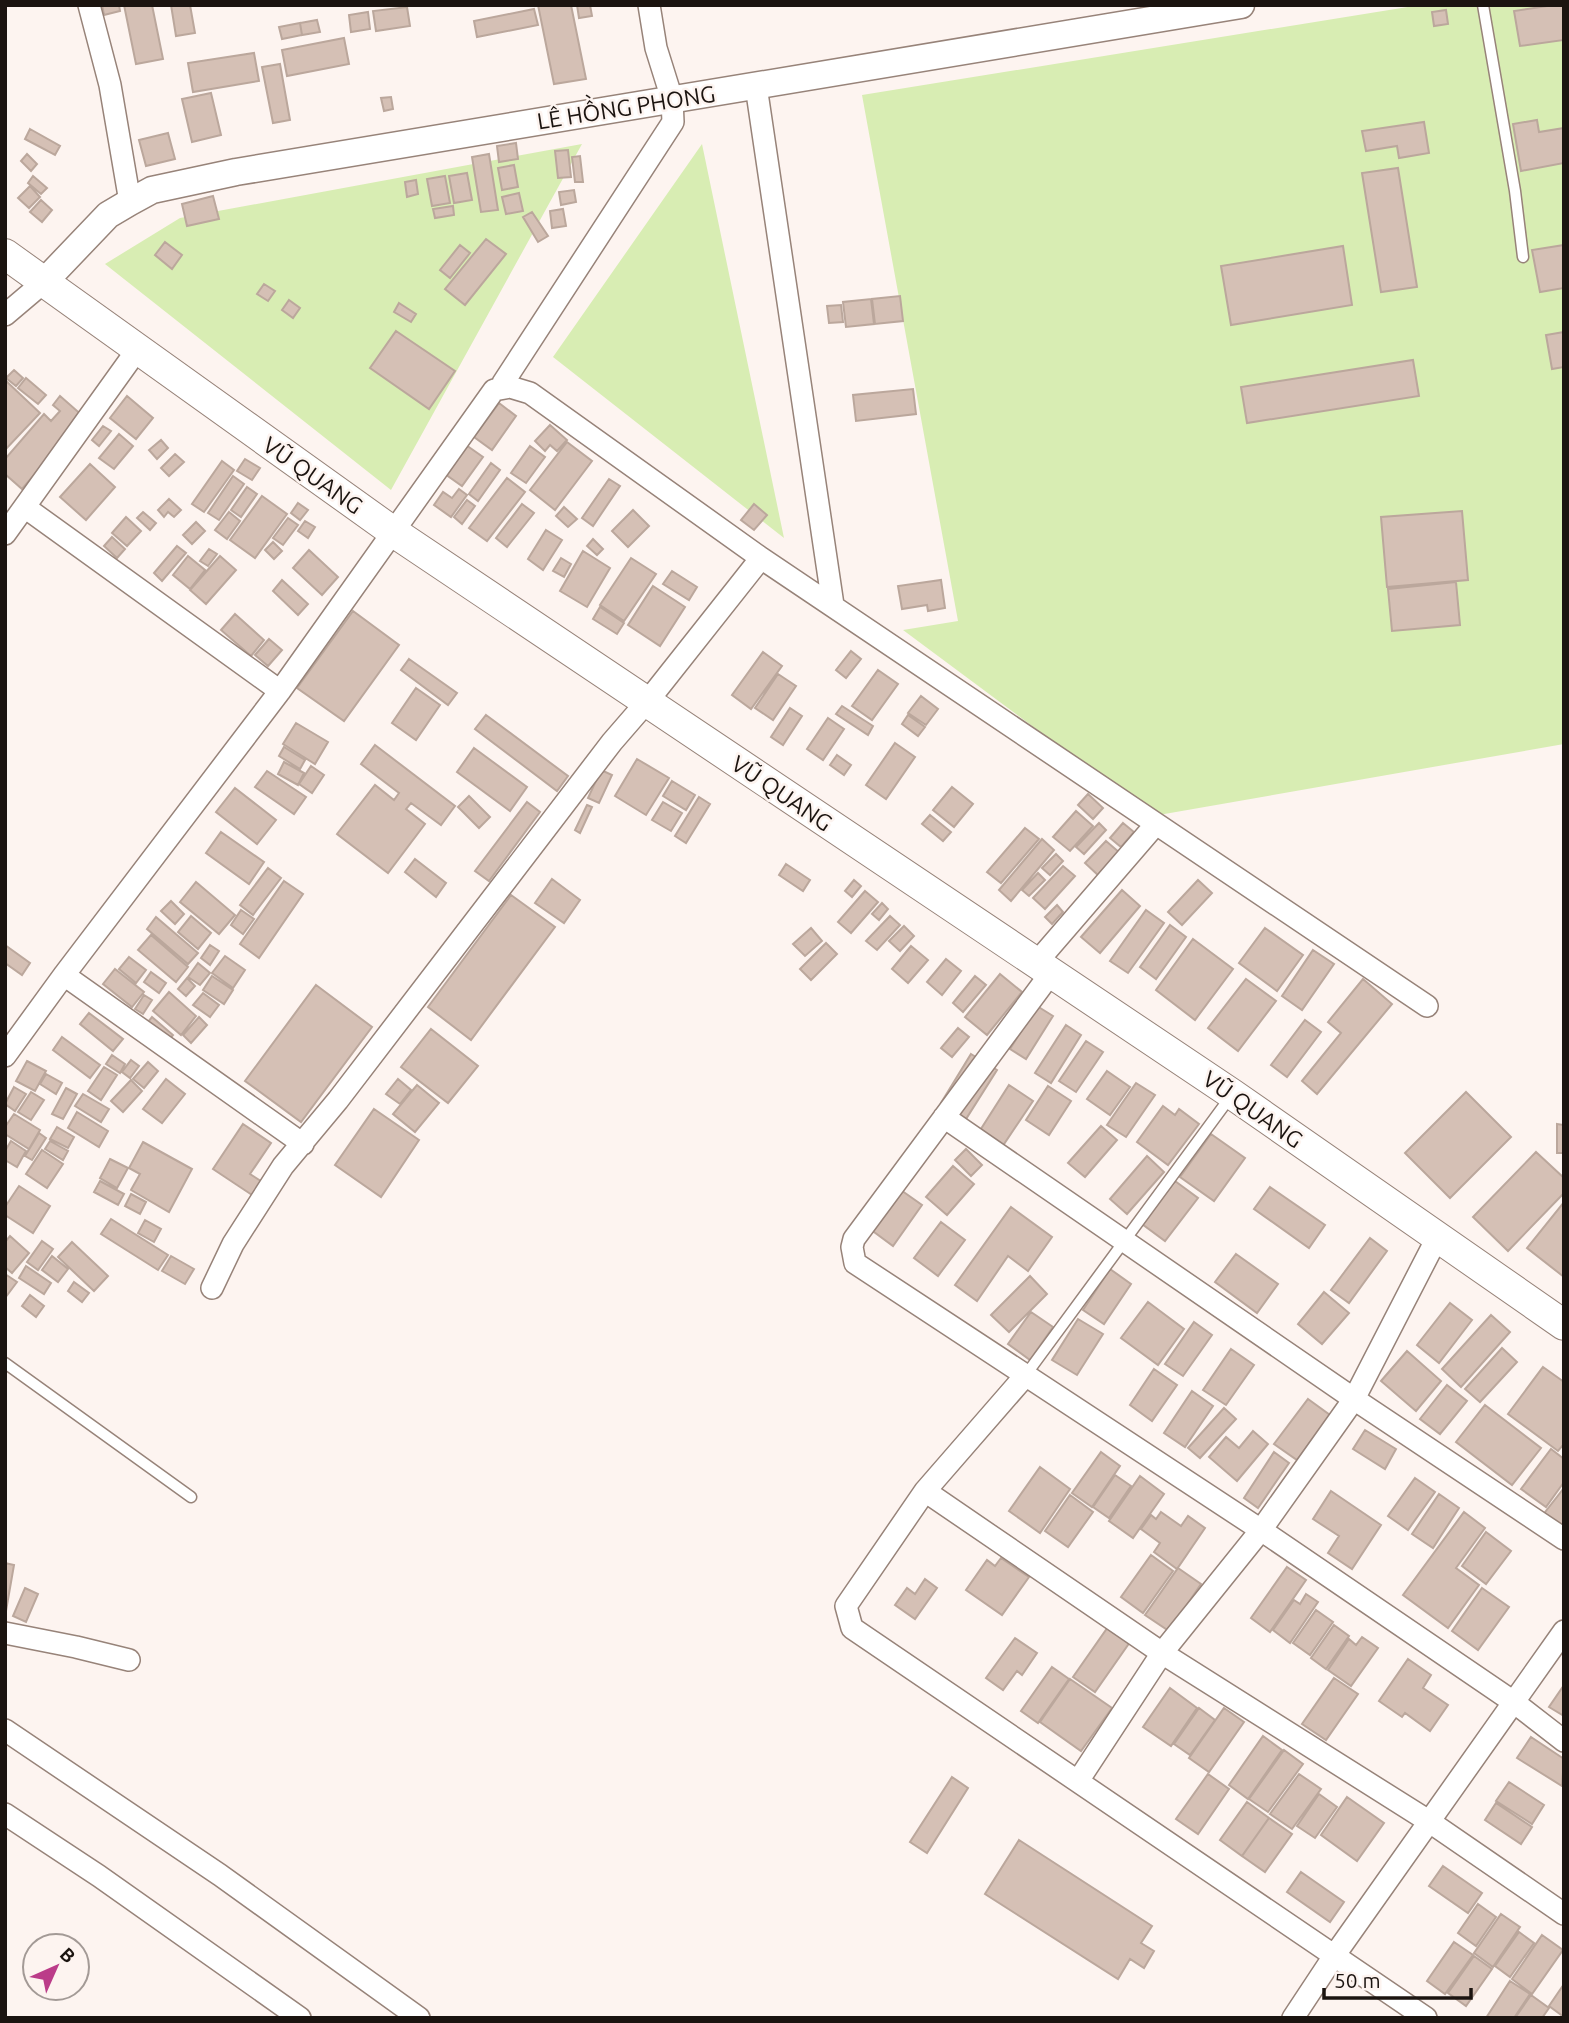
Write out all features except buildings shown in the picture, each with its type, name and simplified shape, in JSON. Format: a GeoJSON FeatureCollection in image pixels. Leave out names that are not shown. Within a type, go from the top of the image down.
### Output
{"type":"FeatureCollection","features":[{"type":"Feature","properties":{"kind":"main road","name":"VŨ QUANG"},"geometry":{"type":"LineString","coordinates":[[5,254],[392,531],[1232,1094],[1564,1325]]}},
{"type":"Feature","properties":{"kind":"street"},"geometry":{"type":"LineString","coordinates":[[89,5],[110,85],[130,202]]}},
{"type":"Feature","properties":{"kind":"street"},"geometry":{"type":"LineString","coordinates":[[649,5],[656,48],[672,99],[673,122],[503,383],[530,393],[761,558],[1427,1006]]}},
{"type":"Feature","properties":{"kind":"street","name":"LÊ HỒNG PHONG"},"geometry":{"type":"LineString","coordinates":[[44,282],[108,215],[152,190],[236,172],[756,86],[1136,14],[1241,5]]}},
{"type":"Feature","properties":{"kind":"street"},"geometry":{"type":"LineString","coordinates":[[756,86],[833,605]]}},
{"type":"Feature","properties":{"kind":"street"},"geometry":{"type":"LineString","coordinates":[[5,314],[44,282]]}},
{"type":"Feature","properties":{"kind":"street"},"geometry":{"type":"LineString","coordinates":[[5,534],[137,351]]}},
{"type":"Feature","properties":{"kind":"street"},"geometry":{"type":"LineString","coordinates":[[7,1052],[280,691],[494,390],[510,387]]}},
{"type":"Feature","properties":{"kind":"street"},"geometry":{"type":"LineString","coordinates":[[26,508],[280,691]]}},
{"type":"Feature","properties":{"kind":"street"},"geometry":{"type":"LineString","coordinates":[[212,1288],[250,1215],[283,1166],[303,1144],[612,742],[761,558]]}},
{"type":"Feature","properties":{"kind":"street"},"geometry":{"type":"LineString","coordinates":[[1156,824],[1044,968],[944,1117],[854,1239],[852,1256],[861,1269],[1261,1530],[1515,1703],[1564,1741]]}},
{"type":"Feature","properties":{"kind":"street"},"geometry":{"type":"LineString","coordinates":[[64,975],[303,1144]]}},
{"type":"Feature","properties":{"kind":"street"},"geometry":{"type":"LineString","coordinates":[[944,1117],[1354,1399],[1564,1539]]}},
{"type":"Feature","properties":{"kind":"street"},"geometry":{"type":"LineString","coordinates":[[1078,1781],[1162,1653],[1261,1530],[1354,1399],[1437,1238]]}},
{"type":"Feature","properties":{"kind":"street"},"geometry":{"type":"LineString","coordinates":[[1025,1376],[925,1491],[846,1606],[852,1628],[1426,2018]]}},
{"type":"Feature","properties":{"kind":"street"},"geometry":{"type":"LineString","coordinates":[[925,1491],[1162,1653],[1430,1822],[1564,1914]]}},
{"type":"Feature","properties":{"kind":"street"},"geometry":{"type":"LineString","coordinates":[[1293,2018],[1564,1631]]}},
{"type":"Feature","properties":{"kind":"street"},"geometry":{"type":"LineString","coordinates":[[5,1633],[129,1660]]}},
{"type":"Feature","properties":{"kind":"street"},"geometry":{"type":"LineString","coordinates":[[5,1730],[220,1875],[419,2018]]}},
{"type":"Feature","properties":{"kind":"street"},"geometry":{"type":"LineString","coordinates":[[5,1814],[99,1876],[300,2018]]}},
{"type":"Feature","properties":{"kind":"lane"},"geometry":{"type":"LineString","coordinates":[[1483,5],[1515,191],[1523,257]]}},
{"type":"Feature","properties":{"kind":"lane"},"geometry":{"type":"LineString","coordinates":[[1025,1376],[1232,1094]]}},
{"type":"Feature","properties":{"kind":"lane"},"geometry":{"type":"LineString","coordinates":[[5,1363],[191,1497]]}},
{"type":"Feature","properties":{"kind":"green space"},"geometry":{"type":"Polygon","coordinates":[[[1420,5],[1564,5],[1564,744],[1153,816],[903,630],[958,621],[862,95],[1420,5]]]}},
{"type":"Feature","properties":{"kind":"green space"},"geometry":{"type":"Polygon","coordinates":[[[582,144],[391,490],[105,264],[180,218],[582,144]]]}},
{"type":"Feature","properties":{"kind":"green space"},"geometry":{"type":"Polygon","coordinates":[[[702,144],[784,538],[553,357],[702,144]]]}}]}
